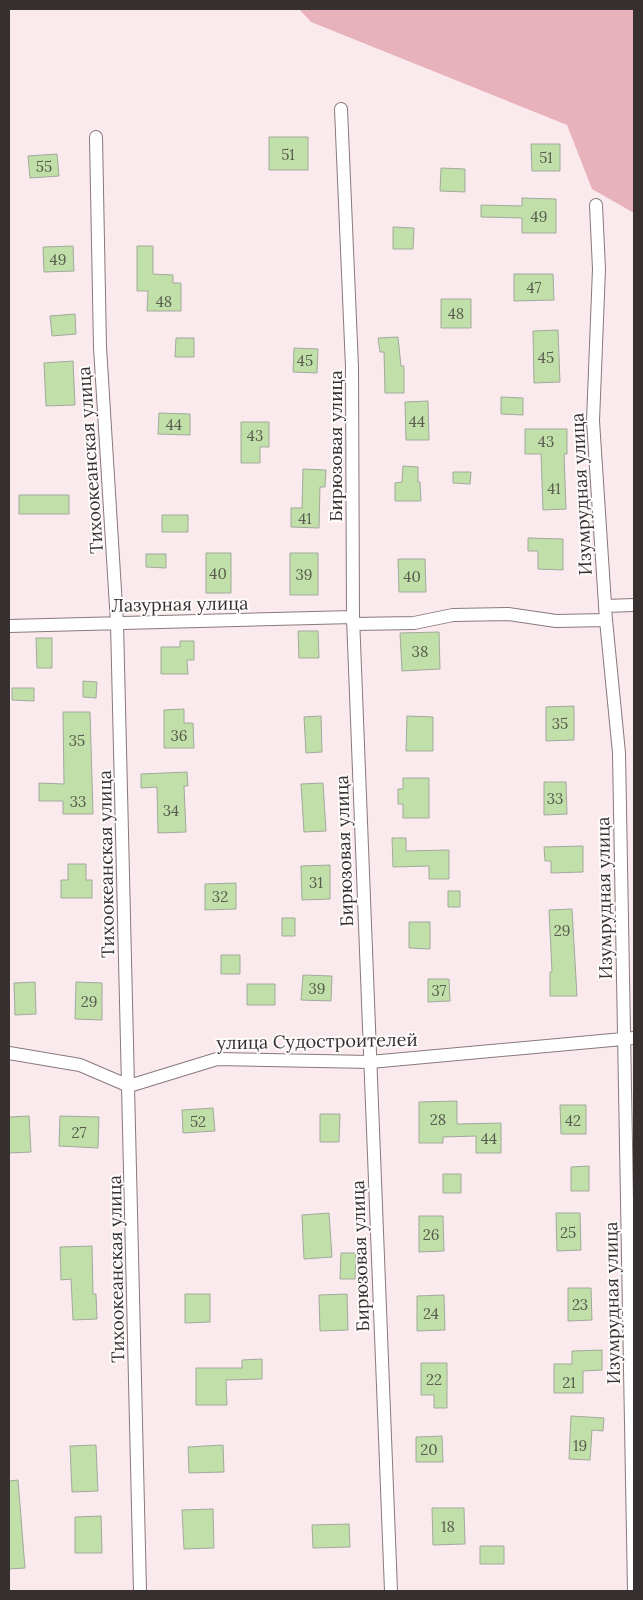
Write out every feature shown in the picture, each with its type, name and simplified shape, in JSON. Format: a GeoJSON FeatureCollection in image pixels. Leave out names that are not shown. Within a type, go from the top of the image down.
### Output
{"type":"FeatureCollection","features":[{"type":"Feature","properties":{"kind":"street","name":"Бирюзовая улица"},"geometry":{"type":"LineString","coordinates":[[341,109],[352,368],[353,621],[391,1591]]}},
{"type":"Feature","properties":{"kind":"street","name":"Тихоокеанская улица"},"geometry":{"type":"LineString","coordinates":[[96,137],[100,347],[117,623],[140,1591]]}},
{"type":"Feature","properties":{"kind":"street","name":"Изумрудная улица"},"geometry":{"type":"LineString","coordinates":[[596,205],[599,270],[593,421],[606,620],[619,753],[630,1038],[634,1591]]}},
{"type":"Feature","properties":{"kind":"street"},"geometry":{"type":"LineString","coordinates":[[605,606],[634,605]]}},
{"type":"Feature","properties":{"kind":"street","name":"Лазурная улица"},"geometry":{"type":"LineString","coordinates":[[9,626],[353,621],[414,623],[453,615],[471,614],[508,614],[556,621],[606,620]]}},
{"type":"Feature","properties":{"kind":"street","name":"улица Судостроителей"},"geometry":{"type":"LineString","coordinates":[[129,1086],[218,1059],[370,1062],[630,1038]]}},
{"type":"Feature","properties":{"kind":"street"},"geometry":{"type":"LineString","coordinates":[[9,1053],[80,1065],[129,1086]]}},
{"type":"Feature","properties":{"kind":"shaded area"},"geometry":{"type":"Polygon","coordinates":[[[299,9],[634,9],[634,213],[592,189],[567,125],[311,22],[299,9]]]}},
{"type":"Feature","properties":{"kind":"building"},"geometry":{"type":"Polygon","coordinates":[[[269,137],[308,137],[308,170],[269,170],[269,137]]]}},
{"type":"Feature","properties":{"kind":"building"},"geometry":{"type":"Polygon","coordinates":[[[531,144],[560,144],[560,171],[532,171],[531,144]]]}},
{"type":"Feature","properties":{"kind":"building"},"geometry":{"type":"Polygon","coordinates":[[[57,154],[59,176],[30,178],[28,156],[57,154]]]}},
{"type":"Feature","properties":{"kind":"building"},"geometry":{"type":"Polygon","coordinates":[[[441,168],[465,169],[465,192],[440,191],[441,168]]]}},
{"type":"Feature","properties":{"kind":"building"},"geometry":{"type":"Polygon","coordinates":[[[522,198],[556,199],[556,233],[522,233],[522,218],[481,217],[481,205],[522,206],[522,198]]]}},
{"type":"Feature","properties":{"kind":"building"},"geometry":{"type":"Polygon","coordinates":[[[393,227],[414,228],[413,249],[393,249],[393,227]]]}},
{"type":"Feature","properties":{"kind":"building"},"geometry":{"type":"Polygon","coordinates":[[[73,246],[74,271],[44,272],[43,247],[73,246]]]}},
{"type":"Feature","properties":{"kind":"building"},"geometry":{"type":"Polygon","coordinates":[[[137,246],[153,246],[153,274],[173,275],[173,283],[181,283],[181,311],[147,311],[148,291],[137,291],[137,246]]]}},
{"type":"Feature","properties":{"kind":"building"},"geometry":{"type":"Polygon","coordinates":[[[514,274],[553,274],[554,300],[514,301],[514,274]]]}},
{"type":"Feature","properties":{"kind":"building"},"geometry":{"type":"Polygon","coordinates":[[[441,299],[471,299],[471,328],[441,328],[441,299]]]}},
{"type":"Feature","properties":{"kind":"building"},"geometry":{"type":"Polygon","coordinates":[[[75,314],[76,334],[52,336],[50,316],[75,314]]]}},
{"type":"Feature","properties":{"kind":"building"},"geometry":{"type":"Polygon","coordinates":[[[558,330],[560,382],[534,383],[533,331],[558,330]]]}},
{"type":"Feature","properties":{"kind":"building"},"geometry":{"type":"Polygon","coordinates":[[[398,337],[401,366],[404,366],[404,393],[385,393],[384,352],[380,352],[378,338],[398,337]]]}},
{"type":"Feature","properties":{"kind":"building"},"geometry":{"type":"Polygon","coordinates":[[[176,338],[194,338],[194,357],[175,357],[176,338]]]}},
{"type":"Feature","properties":{"kind":"building"},"geometry":{"type":"Polygon","coordinates":[[[294,348],[318,349],[317,373],[293,372],[294,348]]]}},
{"type":"Feature","properties":{"kind":"building"},"geometry":{"type":"Polygon","coordinates":[[[73,361],[75,405],[46,406],[44,363],[73,361]]]}},
{"type":"Feature","properties":{"kind":"building"},"geometry":{"type":"Polygon","coordinates":[[[501,397],[523,398],[523,415],[501,414],[501,397]]]}},
{"type":"Feature","properties":{"kind":"building"},"geometry":{"type":"Polygon","coordinates":[[[428,401],[429,440],[406,440],[405,402],[428,401]]]}},
{"type":"Feature","properties":{"kind":"building"},"geometry":{"type":"Polygon","coordinates":[[[159,413],[190,414],[190,435],[158,434],[159,413]]]}},
{"type":"Feature","properties":{"kind":"building"},"geometry":{"type":"Polygon","coordinates":[[[241,422],[269,422],[269,447],[260,447],[260,463],[241,463],[241,422]]]}},
{"type":"Feature","properties":{"kind":"building"},"geometry":{"type":"Polygon","coordinates":[[[525,429],[567,429],[567,454],[564,454],[566,509],[543,510],[541,454],[525,454],[525,429]]]}},
{"type":"Feature","properties":{"kind":"building"},"geometry":{"type":"Polygon","coordinates":[[[403,466],[418,467],[421,501],[395,501],[395,483],[402,482],[403,466]]]}},
{"type":"Feature","properties":{"kind":"building"},"geometry":{"type":"Polygon","coordinates":[[[303,469],[326,470],[325,487],[320,487],[319,528],[291,527],[291,508],[302,508],[303,469]]]}},
{"type":"Feature","properties":{"kind":"building"},"geometry":{"type":"Polygon","coordinates":[[[453,472],[471,472],[470,484],[453,483],[453,472]]]}},
{"type":"Feature","properties":{"kind":"building"},"geometry":{"type":"Polygon","coordinates":[[[19,495],[69,495],[69,514],[19,514],[19,495]]]}},
{"type":"Feature","properties":{"kind":"building"},"geometry":{"type":"Polygon","coordinates":[[[162,515],[188,515],[188,532],[162,532],[162,515]]]}},
{"type":"Feature","properties":{"kind":"building"},"geometry":{"type":"Polygon","coordinates":[[[528,538],[563,539],[563,570],[538,569],[538,551],[528,551],[528,538]]]}},
{"type":"Feature","properties":{"kind":"building"},"geometry":{"type":"Polygon","coordinates":[[[206,553],[231,553],[231,593],[206,593],[206,553]]]}},
{"type":"Feature","properties":{"kind":"building"},"geometry":{"type":"Polygon","coordinates":[[[290,553],[318,553],[318,595],[290,595],[290,553]]]}},
{"type":"Feature","properties":{"kind":"building"},"geometry":{"type":"Polygon","coordinates":[[[146,554],[166,554],[166,568],[146,567],[146,554]]]}},
{"type":"Feature","properties":{"kind":"building"},"geometry":{"type":"Polygon","coordinates":[[[398,559],[425,559],[426,592],[399,592],[398,559]]]}},
{"type":"Feature","properties":{"kind":"building"},"geometry":{"type":"Polygon","coordinates":[[[298,631],[318,631],[319,658],[299,658],[298,631]]]}},
{"type":"Feature","properties":{"kind":"building"},"geometry":{"type":"Polygon","coordinates":[[[439,632],[440,669],[402,671],[400,633],[439,632]]]}},
{"type":"Feature","properties":{"kind":"building"},"geometry":{"type":"Polygon","coordinates":[[[36,638],[52,638],[52,668],[37,668],[36,638]]]}},
{"type":"Feature","properties":{"kind":"building"},"geometry":{"type":"Polygon","coordinates":[[[180,641],[194,641],[194,660],[187,660],[188,674],[161,674],[161,647],[180,647],[180,641]]]}},
{"type":"Feature","properties":{"kind":"building"},"geometry":{"type":"Polygon","coordinates":[[[83,681],[97,682],[96,698],[83,697],[83,681]]]}},
{"type":"Feature","properties":{"kind":"building"},"geometry":{"type":"Polygon","coordinates":[[[12,688],[34,688],[34,701],[12,700],[12,688]]]}},
{"type":"Feature","properties":{"kind":"building"},"geometry":{"type":"Polygon","coordinates":[[[574,706],[574,740],[546,741],[546,707],[574,706]]]}},
{"type":"Feature","properties":{"kind":"building"},"geometry":{"type":"Polygon","coordinates":[[[184,709],[184,723],[193,723],[194,748],[164,748],[164,710],[184,709]]]}},
{"type":"Feature","properties":{"kind":"building"},"geometry":{"type":"Polygon","coordinates":[[[63,712],[90,712],[93,814],[63,814],[63,801],[39,801],[39,783],[64,784],[63,712]]]}},
{"type":"Feature","properties":{"kind":"building"},"geometry":{"type":"Polygon","coordinates":[[[321,716],[322,752],[306,753],[304,717],[321,716]]]}},
{"type":"Feature","properties":{"kind":"building"},"geometry":{"type":"Polygon","coordinates":[[[407,716],[433,717],[433,751],[406,751],[407,716]]]}},
{"type":"Feature","properties":{"kind":"building"},"geometry":{"type":"Polygon","coordinates":[[[187,772],[188,786],[184,786],[186,832],[158,833],[157,787],[141,788],[141,774],[187,772]]]}},
{"type":"Feature","properties":{"kind":"building"},"geometry":{"type":"Polygon","coordinates":[[[403,778],[429,778],[429,818],[403,818],[403,804],[398,804],[398,789],[403,789],[403,778]]]}},
{"type":"Feature","properties":{"kind":"building"},"geometry":{"type":"Polygon","coordinates":[[[544,782],[566,782],[567,814],[544,815],[544,782]]]}},
{"type":"Feature","properties":{"kind":"building"},"geometry":{"type":"Polygon","coordinates":[[[323,783],[326,831],[304,832],[301,784],[323,783]]]}},
{"type":"Feature","properties":{"kind":"building"},"geometry":{"type":"Polygon","coordinates":[[[392,838],[406,838],[406,851],[449,850],[449,879],[429,879],[429,866],[393,867],[392,838]]]}},
{"type":"Feature","properties":{"kind":"building"},"geometry":{"type":"Polygon","coordinates":[[[583,846],[583,872],[551,873],[551,861],[545,861],[544,847],[583,846]]]}},
{"type":"Feature","properties":{"kind":"building"},"geometry":{"type":"Polygon","coordinates":[[[68,864],[86,864],[86,880],[92,880],[92,898],[61,898],[61,880],[68,880],[68,864]]]}},
{"type":"Feature","properties":{"kind":"building"},"geometry":{"type":"Polygon","coordinates":[[[330,865],[330,899],[302,900],[301,866],[330,865]]]}},
{"type":"Feature","properties":{"kind":"building"},"geometry":{"type":"Polygon","coordinates":[[[236,883],[236,909],[205,910],[205,884],[236,883]]]}},
{"type":"Feature","properties":{"kind":"building"},"geometry":{"type":"Polygon","coordinates":[[[448,891],[460,891],[460,907],[448,907],[448,891]]]}},
{"type":"Feature","properties":{"kind":"building"},"geometry":{"type":"Polygon","coordinates":[[[572,909],[577,996],[550,996],[550,972],[552,972],[549,910],[572,909]]]}},
{"type":"Feature","properties":{"kind":"building"},"geometry":{"type":"Polygon","coordinates":[[[282,918],[295,918],[295,936],[282,936],[282,918]]]}},
{"type":"Feature","properties":{"kind":"building"},"geometry":{"type":"Polygon","coordinates":[[[409,922],[430,922],[430,949],[409,948],[409,922]]]}},
{"type":"Feature","properties":{"kind":"building"},"geometry":{"type":"Polygon","coordinates":[[[221,955],[240,955],[240,974],[221,974],[221,955]]]}},
{"type":"Feature","properties":{"kind":"building"},"geometry":{"type":"Polygon","coordinates":[[[303,975],[332,976],[331,1001],[301,1000],[303,975]]]}},
{"type":"Feature","properties":{"kind":"building"},"geometry":{"type":"Polygon","coordinates":[[[428,979],[449,979],[450,1001],[428,1002],[428,979]]]}},
{"type":"Feature","properties":{"kind":"building"},"geometry":{"type":"Polygon","coordinates":[[[35,982],[36,1014],[15,1015],[14,983],[35,982]]]}},
{"type":"Feature","properties":{"kind":"building"},"geometry":{"type":"Polygon","coordinates":[[[76,982],[102,983],[102,1020],[75,1019],[76,982]]]}},
{"type":"Feature","properties":{"kind":"building"},"geometry":{"type":"Polygon","coordinates":[[[247,984],[275,984],[275,1005],[247,1005],[247,984]]]}},
{"type":"Feature","properties":{"kind":"building"},"geometry":{"type":"Polygon","coordinates":[[[457,1101],[457,1124],[501,1123],[501,1153],[476,1153],[476,1136],[443,1137],[443,1143],[419,1143],[419,1102],[457,1101]]]}},
{"type":"Feature","properties":{"kind":"building"},"geometry":{"type":"Polygon","coordinates":[[[560,1105],[586,1105],[586,1134],[561,1134],[560,1105]]]}},
{"type":"Feature","properties":{"kind":"building"},"geometry":{"type":"Polygon","coordinates":[[[213,1108],[215,1131],[183,1133],[182,1110],[213,1108]]]}},
{"type":"Feature","properties":{"kind":"building"},"geometry":{"type":"Polygon","coordinates":[[[320,1114],[340,1114],[339,1142],[320,1142],[320,1114]]]}},
{"type":"Feature","properties":{"kind":"building"},"geometry":{"type":"Polygon","coordinates":[[[29,1116],[31,1152],[9,1153],[9,1117],[29,1116]]]}},
{"type":"Feature","properties":{"kind":"building"},"geometry":{"type":"Polygon","coordinates":[[[60,1116],[99,1117],[98,1148],[59,1146],[60,1116]]]}},
{"type":"Feature","properties":{"kind":"building"},"geometry":{"type":"Polygon","coordinates":[[[589,1166],[589,1191],[571,1191],[571,1167],[589,1166]]]}},
{"type":"Feature","properties":{"kind":"building"},"geometry":{"type":"Polygon","coordinates":[[[443,1174],[461,1174],[461,1193],[443,1193],[443,1174]]]}},
{"type":"Feature","properties":{"kind":"building"},"geometry":{"type":"Polygon","coordinates":[[[329,1213],[332,1257],[304,1259],[302,1215],[329,1213]]]}},
{"type":"Feature","properties":{"kind":"building"},"geometry":{"type":"Polygon","coordinates":[[[556,1213],[580,1213],[581,1250],[557,1251],[556,1213]]]}},
{"type":"Feature","properties":{"kind":"building"},"geometry":{"type":"Polygon","coordinates":[[[419,1216],[443,1216],[444,1251],[419,1252],[419,1216]]]}},
{"type":"Feature","properties":{"kind":"building"},"geometry":{"type":"Polygon","coordinates":[[[92,1246],[93,1294],[96,1294],[97,1319],[73,1320],[71,1279],[61,1280],[60,1247],[92,1246]]]}},
{"type":"Feature","properties":{"kind":"building"},"geometry":{"type":"Polygon","coordinates":[[[341,1253],[356,1253],[355,1279],[340,1279],[341,1253]]]}},
{"type":"Feature","properties":{"kind":"building"},"geometry":{"type":"Polygon","coordinates":[[[568,1288],[591,1288],[592,1320],[568,1321],[568,1288]]]}},
{"type":"Feature","properties":{"kind":"building"},"geometry":{"type":"Polygon","coordinates":[[[185,1294],[210,1294],[210,1322],[185,1323],[185,1294]]]}},
{"type":"Feature","properties":{"kind":"building"},"geometry":{"type":"Polygon","coordinates":[[[347,1294],[348,1330],[320,1331],[319,1295],[347,1294]]]}},
{"type":"Feature","properties":{"kind":"building"},"geometry":{"type":"Polygon","coordinates":[[[444,1295],[445,1330],[417,1331],[417,1296],[444,1295]]]}},
{"type":"Feature","properties":{"kind":"building"},"geometry":{"type":"Polygon","coordinates":[[[602,1350],[602,1370],[583,1371],[583,1393],[554,1393],[554,1364],[572,1364],[572,1351],[602,1350]]]}},
{"type":"Feature","properties":{"kind":"building"},"geometry":{"type":"Polygon","coordinates":[[[262,1359],[262,1379],[226,1380],[227,1405],[196,1405],[196,1368],[242,1368],[242,1360],[262,1359]]]}},
{"type":"Feature","properties":{"kind":"building"},"geometry":{"type":"Polygon","coordinates":[[[421,1363],[447,1363],[447,1408],[434,1408],[434,1395],[421,1395],[421,1363]]]}},
{"type":"Feature","properties":{"kind":"building"},"geometry":{"type":"Polygon","coordinates":[[[571,1416],[604,1418],[603,1431],[592,1430],[590,1460],[569,1459],[571,1416]]]}},
{"type":"Feature","properties":{"kind":"building"},"geometry":{"type":"Polygon","coordinates":[[[442,1436],[443,1462],[416,1462],[416,1437],[442,1436]]]}},
{"type":"Feature","properties":{"kind":"building"},"geometry":{"type":"Polygon","coordinates":[[[96,1445],[98,1491],[72,1492],[70,1446],[96,1445]]]}},
{"type":"Feature","properties":{"kind":"building"},"geometry":{"type":"Polygon","coordinates":[[[223,1445],[224,1472],[189,1473],[188,1447],[223,1445]]]}},
{"type":"Feature","properties":{"kind":"building"},"geometry":{"type":"Polygon","coordinates":[[[18,1480],[25,1568],[9,1569],[9,1481],[18,1480]]]}},
{"type":"Feature","properties":{"kind":"building"},"geometry":{"type":"Polygon","coordinates":[[[432,1508],[464,1508],[465,1544],[433,1545],[432,1508]]]}},
{"type":"Feature","properties":{"kind":"building"},"geometry":{"type":"Polygon","coordinates":[[[213,1509],[214,1548],[184,1549],[182,1510],[213,1509]]]}},
{"type":"Feature","properties":{"kind":"building"},"geometry":{"type":"Polygon","coordinates":[[[101,1516],[102,1553],[75,1553],[75,1517],[101,1516]]]}},
{"type":"Feature","properties":{"kind":"building"},"geometry":{"type":"Polygon","coordinates":[[[349,1524],[350,1547],[313,1548],[312,1525],[349,1524]]]}},
{"type":"Feature","properties":{"kind":"building"},"geometry":{"type":"Polygon","coordinates":[[[480,1546],[504,1546],[504,1564],[480,1564],[480,1546]]]}}]}
